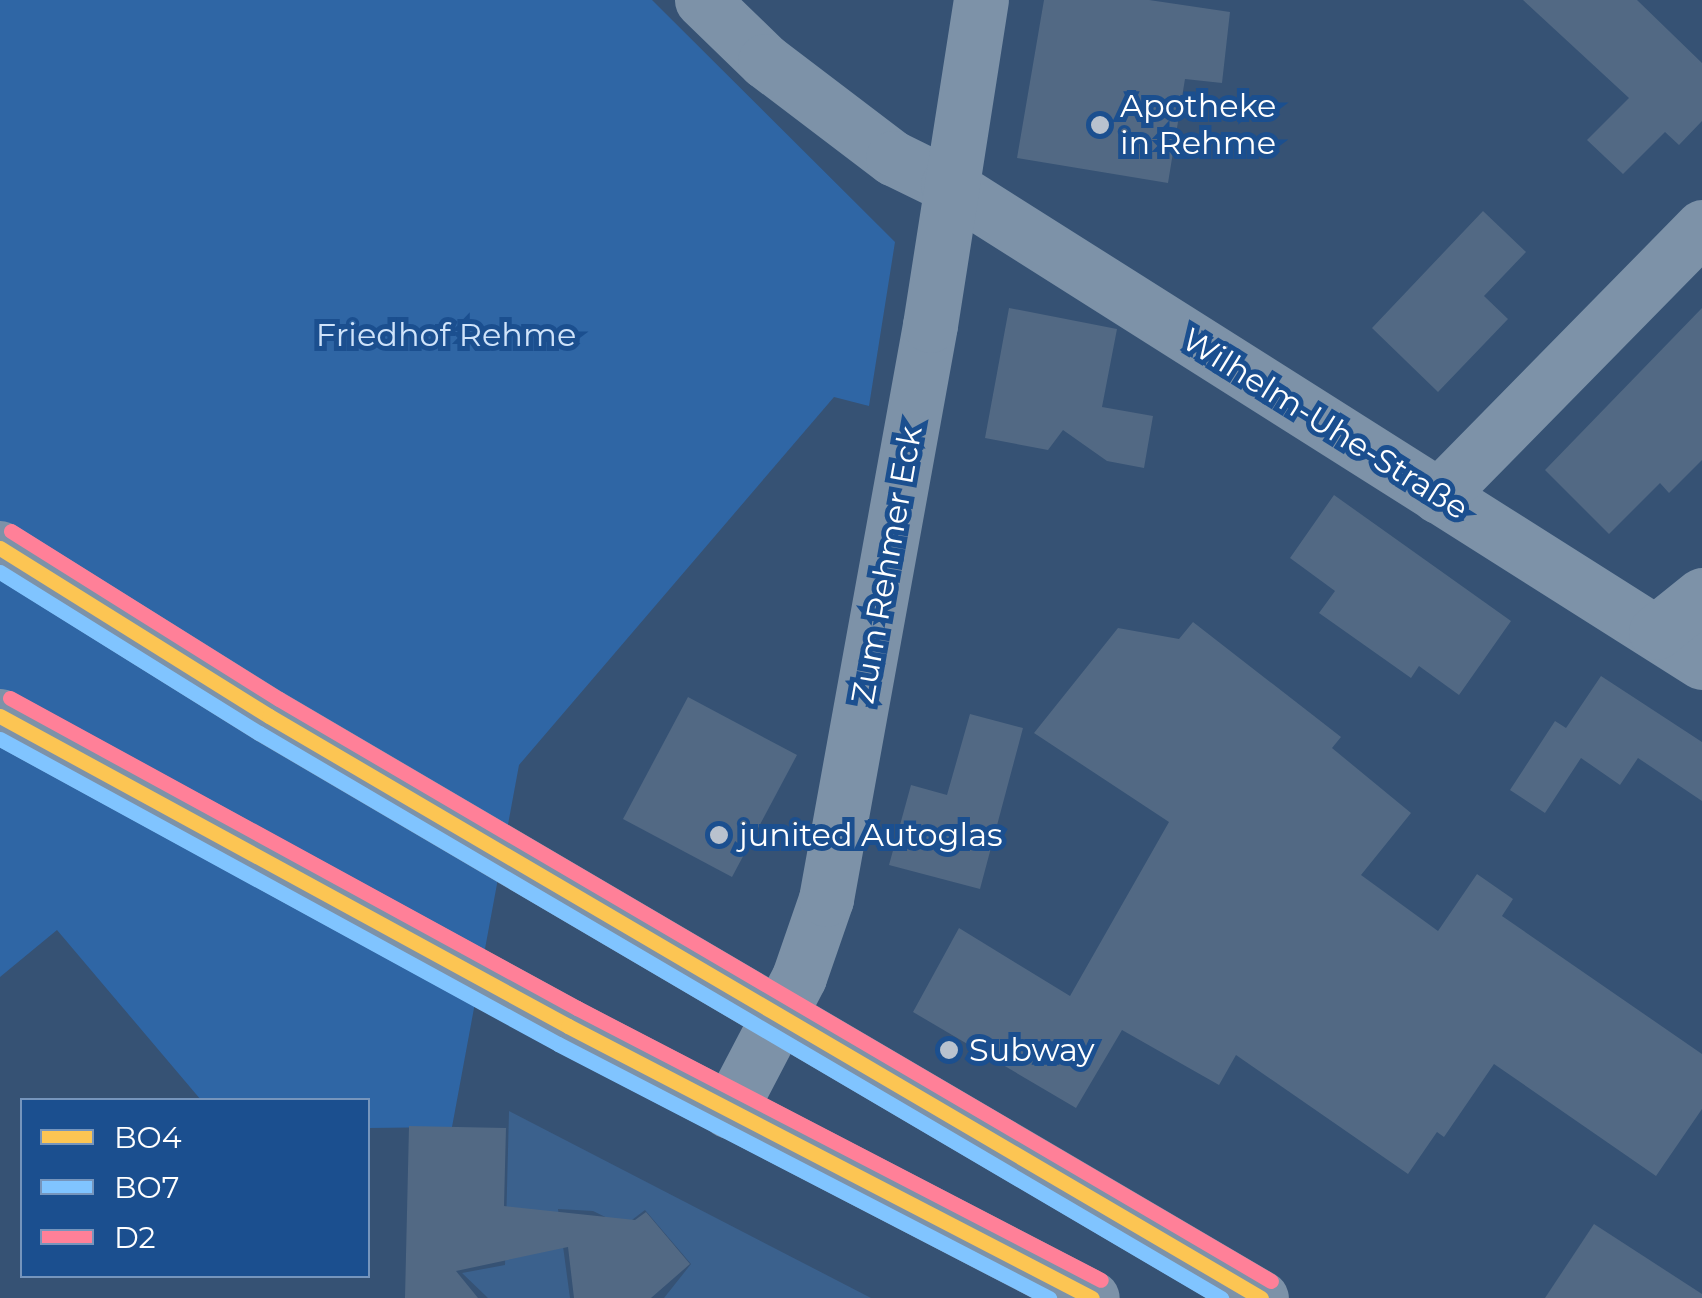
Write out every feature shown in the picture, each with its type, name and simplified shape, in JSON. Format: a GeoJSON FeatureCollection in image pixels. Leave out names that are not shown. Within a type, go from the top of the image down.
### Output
{"type":"FeatureCollection","features":[{"type":"Feature","properties":{"kind":"street","name":"Wilhelm-Uhe-Straße"},"geometry":{"type":"LineString","coordinates":[[702,0],[765,61],[893,158],[948,186],[1702,662]]}},
{"type":"Feature","properties":{"kind":"street","name":"Zum Rehmer Eck"},"geometry":{"type":"LineString","coordinates":[[729,1111],[781,1014],[826,899],[930,325],[948,186],[980,0]]}},
{"type":"Feature","properties":{"kind":"street"},"geometry":{"type":"LineString","coordinates":[[1438,496],[1702,226]]}},
{"type":"Feature","properties":{"kind":"street"},"geometry":{"type":"LineString","coordinates":[[0,548],[269,716],[1261,1298]]}},
{"type":"Feature","properties":{"kind":"street"},"geometry":{"type":"LineString","coordinates":[[1656,632],[1702,594]]}},
{"type":"Feature","properties":{"kind":"street"},"geometry":{"type":"LineString","coordinates":[[0,716],[729,1111],[1092,1298]]}},
{"type":"Feature","properties":{"kind":"green space","name":"Friedhof Rehme"},"geometry":{"type":"Polygon","coordinates":[[[0,0],[652,0],[895,242],[869,406],[834,397],[519,765],[452,1127],[370,1128],[370,1098],[199,1098],[57,930],[0,977],[0,0]]]}},
{"type":"Feature","properties":{"kind":"shaded area"},"geometry":{"type":"Polygon","coordinates":[[[509,1111],[871,1298],[664,1298],[691,1264],[645,1210],[624,1226],[593,1211],[558,1209],[570,1298],[488,1298],[462,1273],[505,1265],[509,1111]]]}},
{"type":"Feature","properties":{"kind":"building"},"geometry":{"type":"Polygon","coordinates":[[[1044,0],[1149,0],[1230,12],[1222,83],[1185,79],[1168,183],[1017,158],[1044,0]]]}},
{"type":"Feature","properties":{"kind":"building"},"geometry":{"type":"Polygon","coordinates":[[[1523,0],[1637,0],[1702,63],[1702,121],[1679,145],[1665,132],[1623,174],[1587,140],[1629,98],[1523,0]]]}},
{"type":"Feature","properties":{"kind":"building"},"geometry":{"type":"Polygon","coordinates":[[[1483,211],[1526,252],[1484,296],[1508,319],[1438,392],[1372,328],[1483,211]]]}},
{"type":"Feature","properties":{"kind":"building"},"geometry":{"type":"Polygon","coordinates":[[[1009,308],[1117,329],[1102,407],[1153,416],[1144,468],[1107,461],[1063,430],[1048,450],[985,438],[1009,308]]]}},
{"type":"Feature","properties":{"kind":"building"},"geometry":{"type":"Polygon","coordinates":[[[1702,308],[1702,460],[1669,493],[1660,483],[1609,534],[1545,470],[1702,308]]]}},
{"type":"Feature","properties":{"kind":"building"},"geometry":{"type":"Polygon","coordinates":[[[1334,495],[1511,621],[1459,695],[1419,666],[1411,678],[1319,613],[1335,591],[1290,558],[1334,495]]]}},
{"type":"Feature","properties":{"kind":"building"},"geometry":{"type":"Polygon","coordinates":[[[1193,622],[1341,737],[1332,748],[1411,813],[1361,875],[1438,931],[1477,874],[1513,899],[1502,916],[1702,1054],[1702,1109],[1656,1176],[1494,1064],[1444,1137],[1437,1132],[1408,1174],[1236,1055],[1219,1085],[1122,1030],[1076,1108],[913,1012],[959,928],[1070,996],[1169,822],[1034,733],[1118,628],[1179,639],[1193,622]]]}},
{"type":"Feature","properties":{"kind":"building"},"geometry":{"type":"Polygon","coordinates":[[[1601,676],[1702,742],[1702,801],[1638,758],[1620,785],[1581,758],[1545,813],[1510,790],[1555,721],[1566,728],[1601,676]]]}},
{"type":"Feature","properties":{"kind":"building"},"geometry":{"type":"Polygon","coordinates":[[[688,697],[797,755],[732,877],[623,819],[688,697]]]}},
{"type":"Feature","properties":{"kind":"building"},"geometry":{"type":"Polygon","coordinates":[[[970,714],[1023,728],[980,889],[889,865],[911,785],[947,795],[970,714]]]}},
{"type":"Feature","properties":{"kind":"building"},"geometry":{"type":"Polygon","coordinates":[[[409,1126],[506,1128],[504,1206],[635,1220],[646,1212],[690,1264],[651,1298],[574,1298],[568,1247],[456,1271],[478,1298],[405,1298],[409,1126]]]}},
{"type":"Feature","properties":{"kind":"building"},"geometry":{"type":"Polygon","coordinates":[[[1594,1224],[1702,1294],[1702,1298],[1545,1298],[1594,1224]]]}},
{"type":"Feature","properties":{"kind":"transit line","name":"D2"},"geometry":{"type":"LineString","coordinates":[[11,531],[279,699],[1271,1281]]}},
{"type":"Feature","properties":{"kind":"transit line","name":"BO4"},"geometry":{"type":"LineString","coordinates":[[0,548],[269,716],[1261,1298]]}},
{"type":"Feature","properties":{"kind":"transit line","name":"BO7"},"geometry":{"type":"LineString","coordinates":[[0,572],[259,733],[1221,1298]]}},
{"type":"Feature","properties":{"kind":"transit line","name":"D2"},"geometry":{"type":"LineString","coordinates":[[10,698],[577,1008],[1101,1280]]}},
{"type":"Feature","properties":{"kind":"transit line","name":"BO4"},"geometry":{"type":"LineString","coordinates":[[0,716],[568,1026],[1092,1298]]}},
{"type":"Feature","properties":{"kind":"transit line","name":"BO7"},"geometry":{"type":"LineString","coordinates":[[0,739],[558,1044],[1049,1298]]}},
{"type":"Feature","properties":{"kind":"place","name":"Apotheke in Rehme"},"geometry":{"type":"Point","coordinates":[1100,125]}},
{"type":"Feature","properties":{"kind":"place","name":"junited Autoglas"},"geometry":{"type":"Point","coordinates":[719,835]}},
{"type":"Feature","properties":{"kind":"place","name":"Subway"},"geometry":{"type":"Point","coordinates":[949,1050]}}]}
